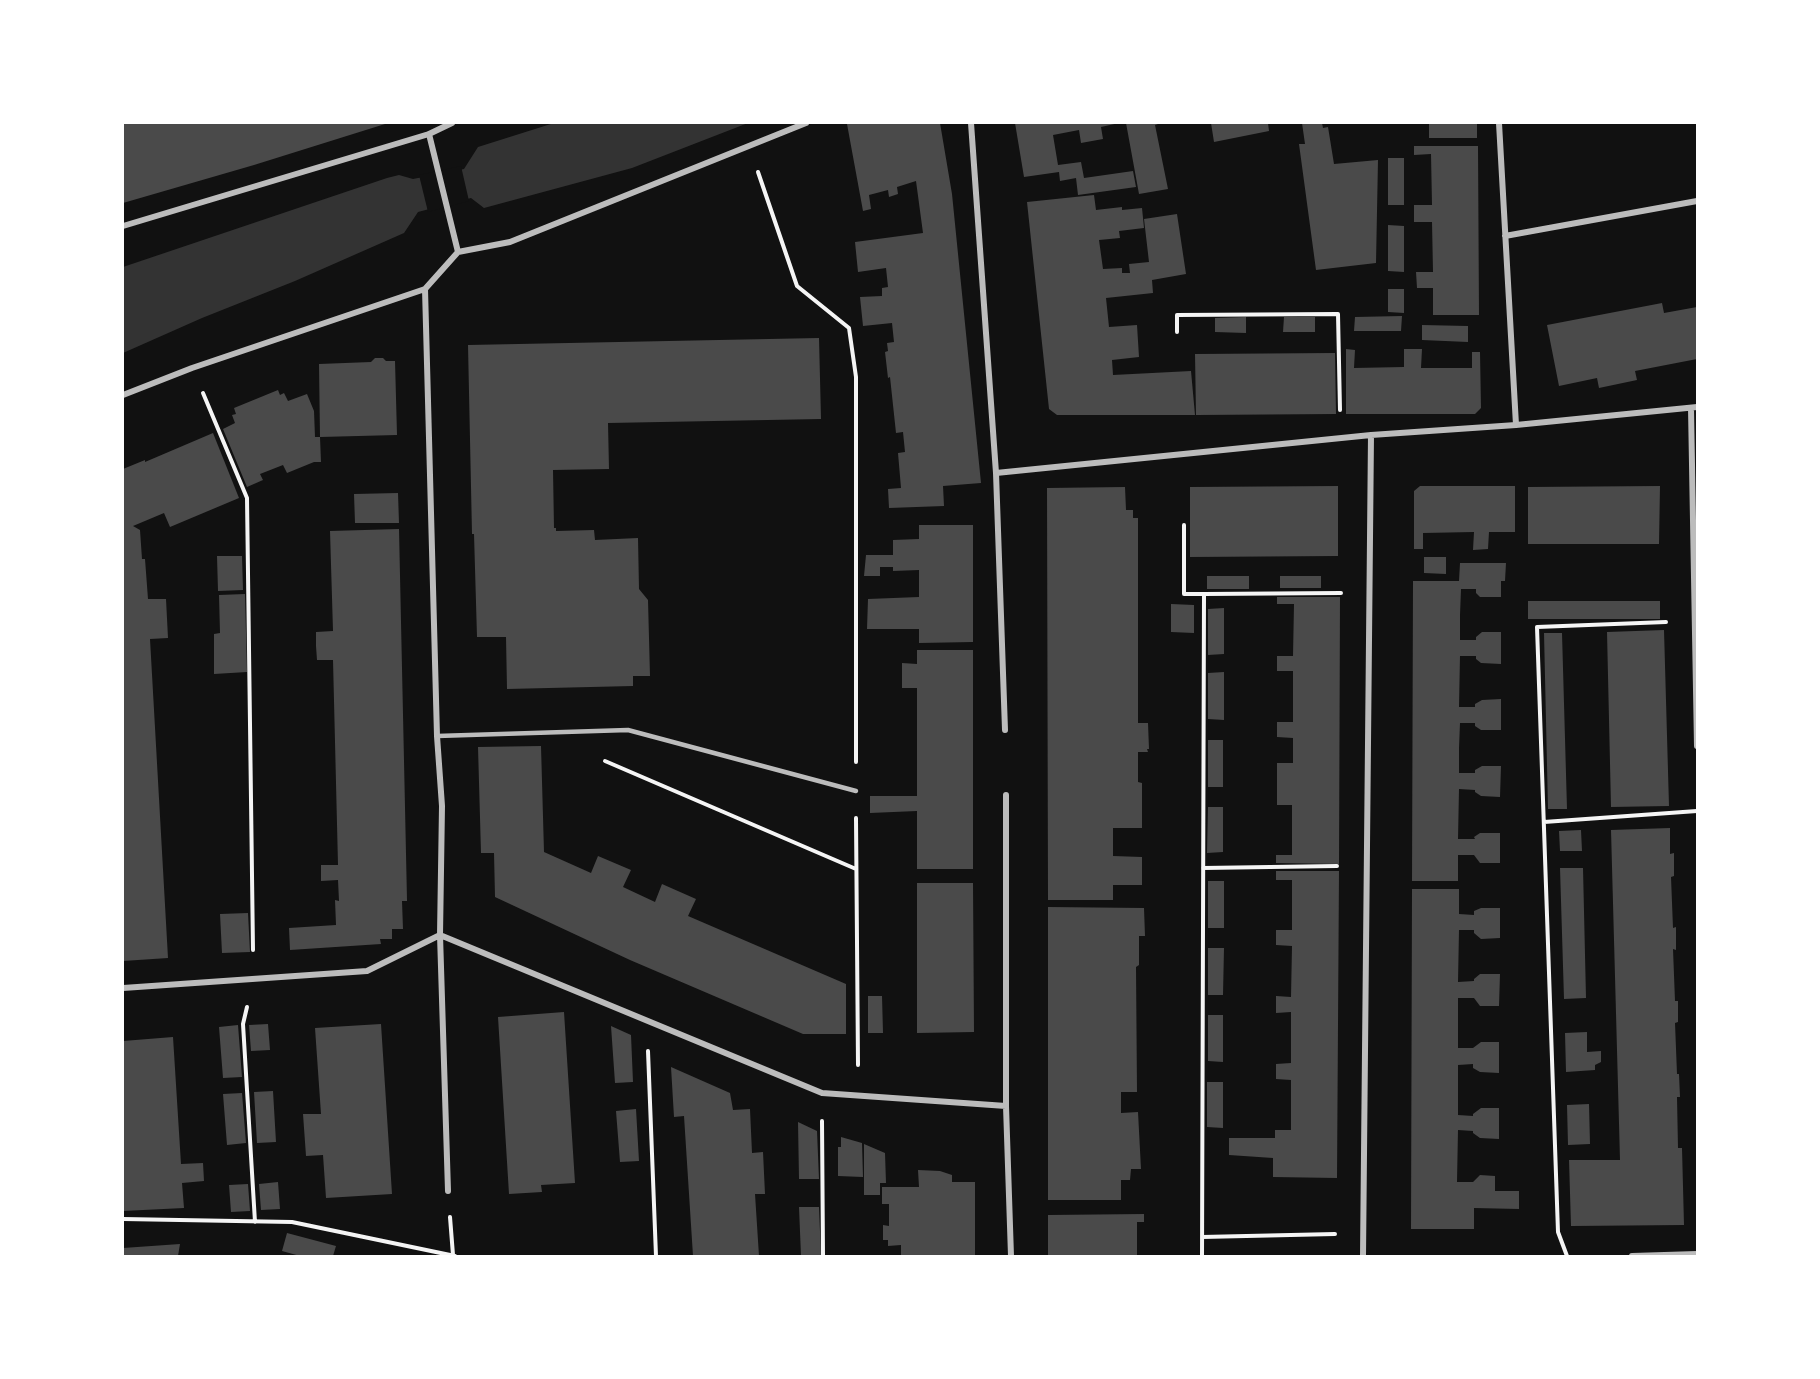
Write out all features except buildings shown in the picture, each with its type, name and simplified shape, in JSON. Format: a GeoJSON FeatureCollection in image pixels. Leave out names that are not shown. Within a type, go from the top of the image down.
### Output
{"type":"FeatureCollection","features":[{"type":"Feature","properties":{"kind":"street"},"geometry":{"type":"LineString","coordinates":[[123,226],[429,134],[451,123]]}},
{"type":"Feature","properties":{"kind":"street"},"geometry":{"type":"LineString","coordinates":[[123,395],[192,368],[425,289],[459,252],[510,242],[806,123]]}},
{"type":"Feature","properties":{"kind":"street"},"geometry":{"type":"LineString","coordinates":[[971,123],[996,473],[1005,730]]}},
{"type":"Feature","properties":{"kind":"street"},"geometry":{"type":"LineString","coordinates":[[1499,123],[1516,425]]}},
{"type":"Feature","properties":{"kind":"street"},"geometry":{"type":"LineString","coordinates":[[429,134],[459,252]]}},
{"type":"Feature","properties":{"kind":"street"},"geometry":{"type":"LineString","coordinates":[[1505,236],[1697,201]]}},
{"type":"Feature","properties":{"kind":"street"},"geometry":{"type":"LineString","coordinates":[[425,289],[436,736],[442,806],[440,935],[448,1191]]}},
{"type":"Feature","properties":{"kind":"street"},"geometry":{"type":"LineString","coordinates":[[996,473],[1371,435],[1516,425],[1694,408],[1697,746]]}},
{"type":"Feature","properties":{"kind":"street"},"geometry":{"type":"LineString","coordinates":[[1363,1256],[1371,435]]}},
{"type":"Feature","properties":{"kind":"street"},"geometry":{"type":"LineString","coordinates":[[1006,795],[1006,1106],[1011,1256]]}},
{"type":"Feature","properties":{"kind":"street"},"geometry":{"type":"LineString","coordinates":[[123,988],[367,971],[440,935],[822,1093],[1006,1106]]}},
{"type":"Feature","properties":{"kind":"street"},"geometry":{"type":"LineString","coordinates":[[1632,1256],[1697,1254]]}},
{"type":"Feature","properties":{"kind":"lane"},"geometry":{"type":"LineString","coordinates":[[436,736],[628,730],[856,791]]}},
{"type":"Feature","properties":{"kind":"path"},"geometry":{"type":"LineString","coordinates":[[749,145],[797,286],[849,328],[856,377],[858,1096]]}},
{"type":"Feature","properties":{"kind":"path"},"geometry":{"type":"LineString","coordinates":[[1177,332],[1176,315],[1338,314],[1340,438]]}},
{"type":"Feature","properties":{"kind":"path"},"geometry":{"type":"LineString","coordinates":[[192,368],[247,498],[253,979],[243,1024],[255,1222]]}},
{"type":"Feature","properties":{"kind":"path"},"geometry":{"type":"LineString","coordinates":[[1184,525],[1184,594],[1369,592]]}},
{"type":"Feature","properties":{"kind":"path"},"geometry":{"type":"LineString","coordinates":[[1202,1256],[1204,594]]}},
{"type":"Feature","properties":{"kind":"path"},"geometry":{"type":"LineString","coordinates":[[1566,1256],[1558,1232],[1538,627],[1695,621]]}},
{"type":"Feature","properties":{"kind":"path"},"geometry":{"type":"LineString","coordinates":[[595,757],[856,869]]}},
{"type":"Feature","properties":{"kind":"path"},"geometry":{"type":"LineString","coordinates":[[1544,822],[1697,811]]}},
{"type":"Feature","properties":{"kind":"path"},"geometry":{"type":"LineString","coordinates":[[1203,868],[1366,866]]}},
{"type":"Feature","properties":{"kind":"path"},"geometry":{"type":"LineString","coordinates":[[647,1020],[656,1256]]}},
{"type":"Feature","properties":{"kind":"path"},"geometry":{"type":"LineString","coordinates":[[822,1093],[823,1256]]}},
{"type":"Feature","properties":{"kind":"path"},"geometry":{"type":"LineString","coordinates":[[123,1220],[292,1222],[454,1256],[448,1191]]}},
{"type":"Feature","properties":{"kind":"path"},"geometry":{"type":"LineString","coordinates":[[1202,1237],[1363,1234]]}},
{"type":"Feature","properties":{"kind":"shaded area"},"geometry":{"type":"Polygon","coordinates":[[[554,123],[748,123],[632,168],[484,208],[471,198],[418,212],[404,233],[123,353],[123,267],[387,178],[399,175],[413,179],[464,169],[478,147],[554,123]]]}},
{"type":"Feature","properties":{"kind":"pier"},"geometry":{"type":"Polygon","coordinates":[[[461,166],[469,201],[428,212],[419,175],[461,166]]]}}]}
